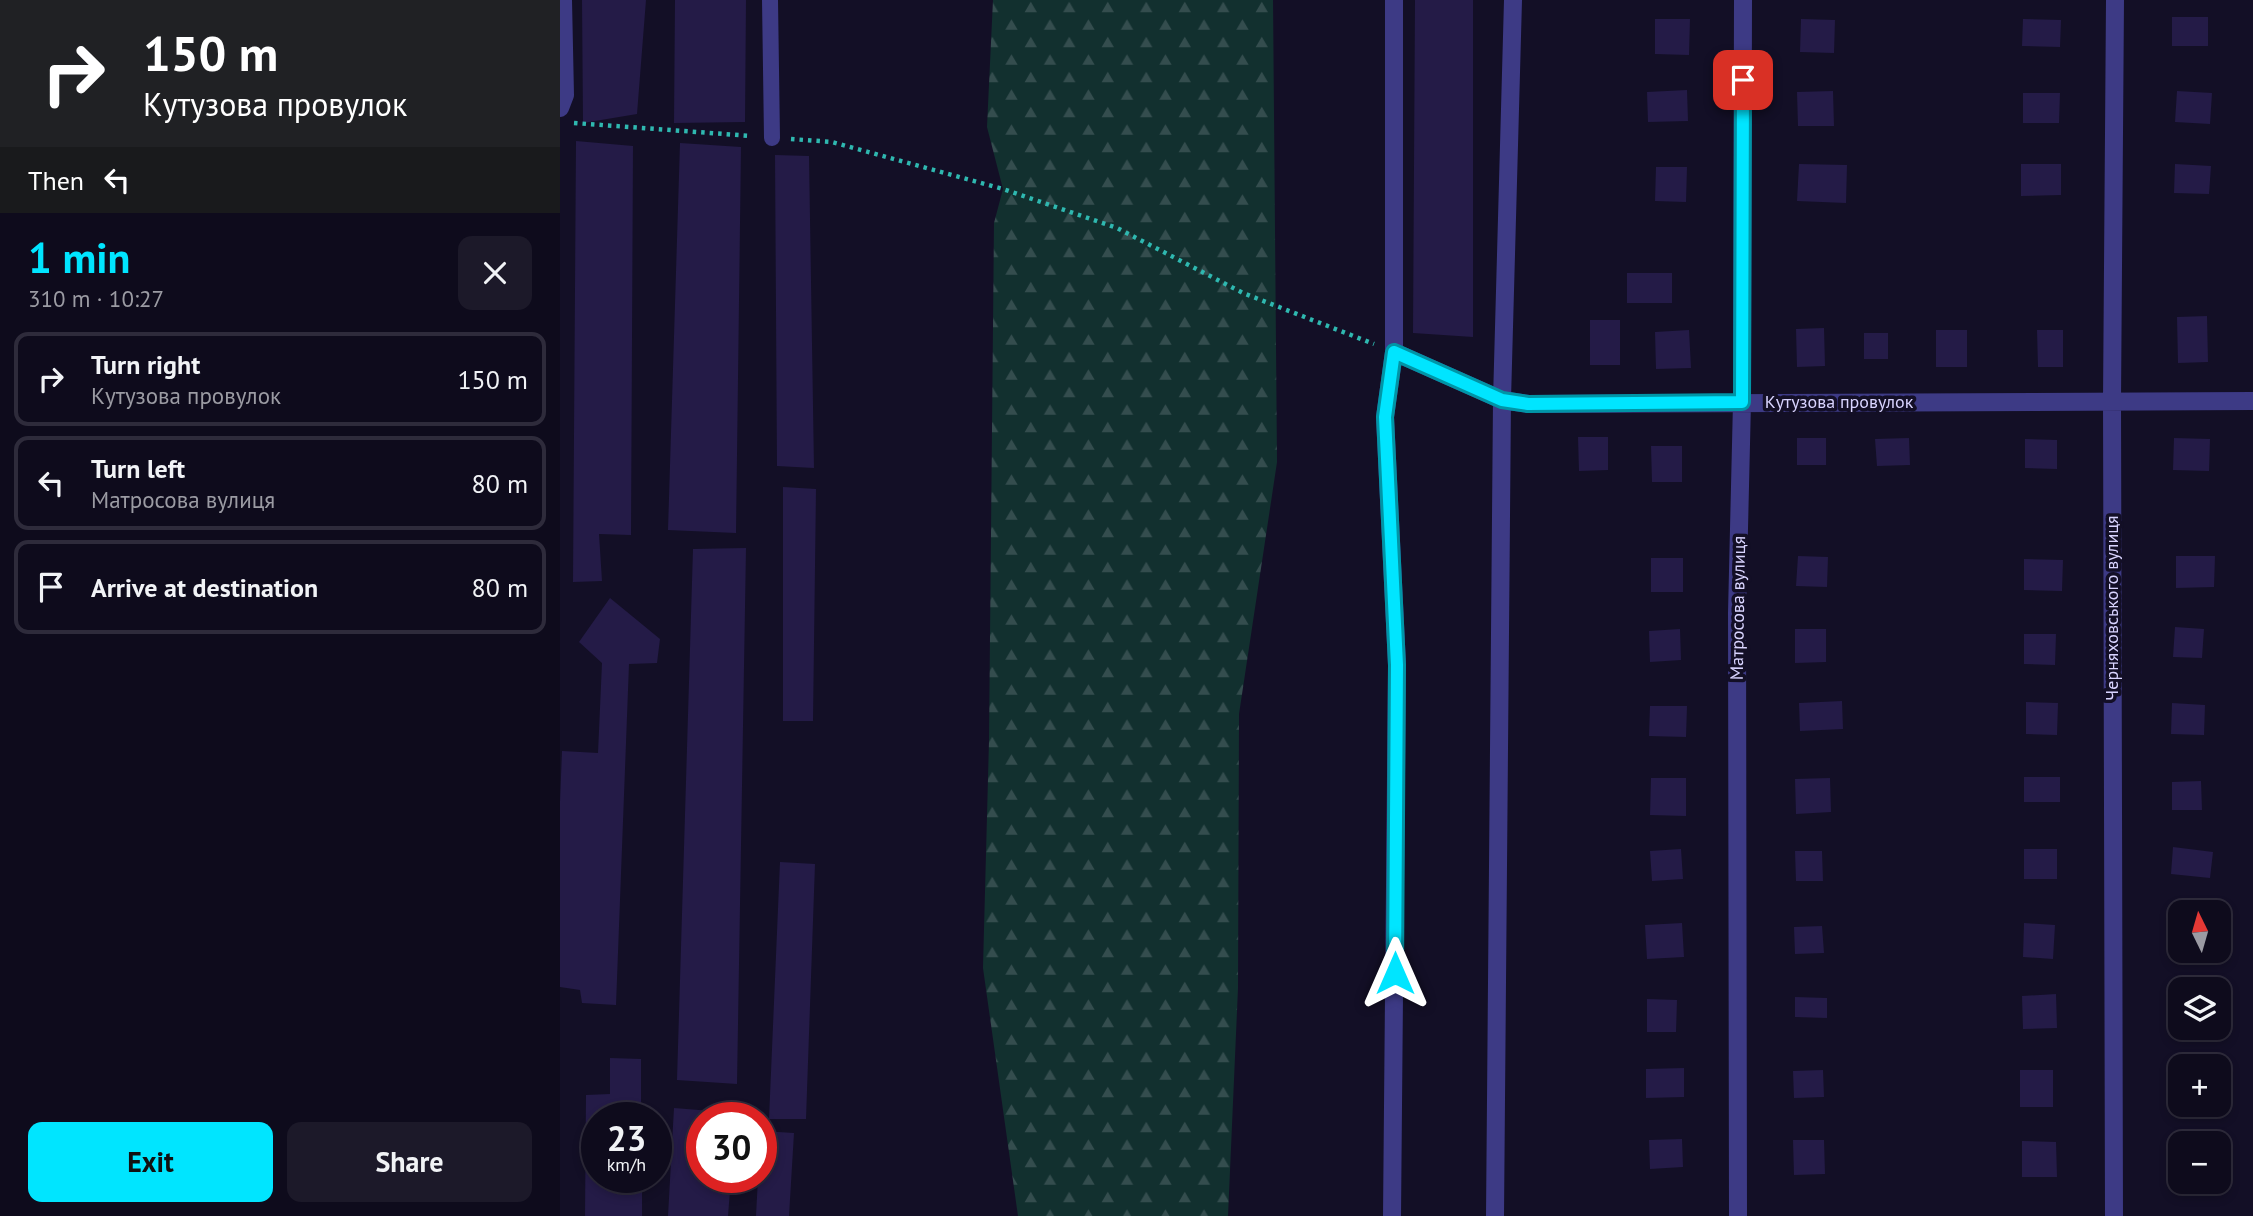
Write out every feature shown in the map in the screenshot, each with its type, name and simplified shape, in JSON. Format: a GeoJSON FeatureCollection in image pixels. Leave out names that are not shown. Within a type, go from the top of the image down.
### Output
{"type":"FeatureCollection","features":[{"type":"Feature","properties":{"kind":"street"},"geometry":{"type":"LineString","coordinates":[[560,108],[565,95],[563,0]]}},
{"type":"Feature","properties":{"kind":"street"},"geometry":{"type":"LineString","coordinates":[[1392,1216],[1397,665],[1385,417],[1394,352],[1394,0]]}},
{"type":"Feature","properties":{"kind":"street"},"geometry":{"type":"LineString","coordinates":[[1495,1216],[1502,400],[1513,0]]}},
{"type":"Feature","properties":{"kind":"street","name":"Матросова вулиця"},"geometry":{"type":"LineString","coordinates":[[1738,1216],[1737,613],[1742,402],[1743,0]]}},
{"type":"Feature","properties":{"kind":"street","name":"Черняховського вулиця"},"geometry":{"type":"LineString","coordinates":[[2114,1216],[2112,400],[2115,0]]}},
{"type":"Feature","properties":{"kind":"street","name":"Кутузова провулок"},"geometry":{"type":"LineString","coordinates":[[1394,352],[1502,400],[1528,404],[2253,401]]}},
{"type":"Feature","properties":{"kind":"lane"},"geometry":{"type":"LineString","coordinates":[[770,0],[772,138]]}},
{"type":"Feature","properties":{"kind":"path"},"geometry":{"type":"LineString","coordinates":[[573,123],[832,142],[1003,189],[1117,228],[1243,293],[1394,352]]}},
{"type":"Feature","properties":{"kind":"green space"},"geometry":{"type":"Polygon","coordinates":[[[993,0],[1273,0],[1277,462],[1239,714],[1238,988],[1228,1216],[1018,1216],[983,968],[989,741],[994,223],[1003,189],[987,127],[993,0]]]}},
{"type":"Feature","properties":{"kind":"building"},"geometry":{"type":"Polygon","coordinates":[[[582,0],[646,0],[637,114],[583,123],[582,0]]]}},
{"type":"Feature","properties":{"kind":"building"},"geometry":{"type":"Polygon","coordinates":[[[675,0],[746,0],[745,122],[674,123],[675,0]]]}},
{"type":"Feature","properties":{"kind":"building"},"geometry":{"type":"Polygon","coordinates":[[[1415,0],[1473,0],[1473,337],[1413,333],[1415,0]]]}},
{"type":"Feature","properties":{"kind":"building"},"geometry":{"type":"Polygon","coordinates":[[[2172,17],[2208,17],[2208,46],[2172,46],[2172,17]]]}},
{"type":"Feature","properties":{"kind":"building"},"geometry":{"type":"Polygon","coordinates":[[[1655,19],[1690,19],[1689,55],[1655,54],[1655,19]]]}},
{"type":"Feature","properties":{"kind":"building"},"geometry":{"type":"Polygon","coordinates":[[[1801,19],[1835,20],[1834,53],[1800,52],[1801,19]]]}},
{"type":"Feature","properties":{"kind":"building"},"geometry":{"type":"Polygon","coordinates":[[[2023,19],[2061,20],[2060,47],[2022,46],[2023,19]]]}},
{"type":"Feature","properties":{"kind":"building"},"geometry":{"type":"Polygon","coordinates":[[[1687,90],[1688,121],[1648,122],[1647,92],[1687,90]]]}},
{"type":"Feature","properties":{"kind":"building"},"geometry":{"type":"Polygon","coordinates":[[[1833,91],[1834,126],[1798,126],[1797,92],[1833,91]]]}},
{"type":"Feature","properties":{"kind":"building"},"geometry":{"type":"Polygon","coordinates":[[[2177,91],[2212,93],[2210,124],[2175,122],[2177,91]]]}},
{"type":"Feature","properties":{"kind":"building"},"geometry":{"type":"Polygon","coordinates":[[[2023,93],[2060,93],[2059,123],[2023,123],[2023,93]]]}},
{"type":"Feature","properties":{"kind":"building"},"geometry":{"type":"Polygon","coordinates":[[[576,141],[633,146],[631,535],[599,534],[602,581],[573,582],[576,141]]]}},
{"type":"Feature","properties":{"kind":"building"},"geometry":{"type":"Polygon","coordinates":[[[680,143],[741,147],[736,533],[668,530],[680,143]]]}},
{"type":"Feature","properties":{"kind":"building"},"geometry":{"type":"Polygon","coordinates":[[[775,155],[809,156],[814,468],[777,466],[775,155]]]}},
{"type":"Feature","properties":{"kind":"building"},"geometry":{"type":"Polygon","coordinates":[[[1799,164],[1847,165],[1846,203],[1797,201],[1799,164]]]}},
{"type":"Feature","properties":{"kind":"building"},"geometry":{"type":"Polygon","coordinates":[[[2021,164],[2061,164],[2061,195],[2021,196],[2021,164]]]}},
{"type":"Feature","properties":{"kind":"building"},"geometry":{"type":"Polygon","coordinates":[[[2175,164],[2211,166],[2209,194],[2174,193],[2175,164]]]}},
{"type":"Feature","properties":{"kind":"building"},"geometry":{"type":"Polygon","coordinates":[[[1656,167],[1687,167],[1686,202],[1655,201],[1656,167]]]}},
{"type":"Feature","properties":{"kind":"building"},"geometry":{"type":"Polygon","coordinates":[[[1627,273],[1672,273],[1672,303],[1627,303],[1627,273]]]}},
{"type":"Feature","properties":{"kind":"building"},"geometry":{"type":"Polygon","coordinates":[[[2207,316],[2208,362],[2178,363],[2177,317],[2207,316]]]}},
{"type":"Feature","properties":{"kind":"building"},"geometry":{"type":"Polygon","coordinates":[[[1590,320],[1620,320],[1620,365],[1590,365],[1590,320]]]}},
{"type":"Feature","properties":{"kind":"building"},"geometry":{"type":"Polygon","coordinates":[[[1824,328],[1825,366],[1797,367],[1796,329],[1824,328]]]}},
{"type":"Feature","properties":{"kind":"building"},"geometry":{"type":"Polygon","coordinates":[[[1689,330],[1691,368],[1656,369],[1655,332],[1689,330]]]}},
{"type":"Feature","properties":{"kind":"building"},"geometry":{"type":"Polygon","coordinates":[[[1936,330],[1967,330],[1967,367],[1936,367],[1936,330]]]}},
{"type":"Feature","properties":{"kind":"building"},"geometry":{"type":"Polygon","coordinates":[[[2037,330],[2063,330],[2063,367],[2038,367],[2037,330]]]}},
{"type":"Feature","properties":{"kind":"building"},"geometry":{"type":"Polygon","coordinates":[[[1864,333],[1888,333],[1888,359],[1864,359],[1864,333]]]}},
{"type":"Feature","properties":{"kind":"building"},"geometry":{"type":"Polygon","coordinates":[[[1578,437],[1608,437],[1608,470],[1579,471],[1578,437]]]}},
{"type":"Feature","properties":{"kind":"building"},"geometry":{"type":"Polygon","coordinates":[[[1797,438],[1826,438],[1826,465],[1797,465],[1797,438]]]}},
{"type":"Feature","properties":{"kind":"building"},"geometry":{"type":"Polygon","coordinates":[[[1909,438],[1910,465],[1877,466],[1875,439],[1909,438]]]}},
{"type":"Feature","properties":{"kind":"building"},"geometry":{"type":"Polygon","coordinates":[[[2174,438],[2210,439],[2209,471],[2173,470],[2174,438]]]}},
{"type":"Feature","properties":{"kind":"building"},"geometry":{"type":"Polygon","coordinates":[[[2025,439],[2057,440],[2057,469],[2025,468],[2025,439]]]}},
{"type":"Feature","properties":{"kind":"building"},"geometry":{"type":"Polygon","coordinates":[[[1651,446],[1682,446],[1682,482],[1652,482],[1651,446]]]}},
{"type":"Feature","properties":{"kind":"building"},"geometry":{"type":"Polygon","coordinates":[[[783,487],[816,489],[813,721],[783,721],[783,487]]]}},
{"type":"Feature","properties":{"kind":"building"},"geometry":{"type":"Polygon","coordinates":[[[746,548],[737,1084],[677,1080],[693,549],[746,548]]]}},
{"type":"Feature","properties":{"kind":"building"},"geometry":{"type":"Polygon","coordinates":[[[1798,556],[1828,557],[1827,587],[1796,586],[1798,556]]]}},
{"type":"Feature","properties":{"kind":"building"},"geometry":{"type":"Polygon","coordinates":[[[2176,556],[2215,556],[2214,587],[2176,588],[2176,556]]]}},
{"type":"Feature","properties":{"kind":"building"},"geometry":{"type":"Polygon","coordinates":[[[1651,558],[1683,558],[1683,592],[1651,592],[1651,558]]]}},
{"type":"Feature","properties":{"kind":"building"},"geometry":{"type":"Polygon","coordinates":[[[2024,559],[2063,560],[2062,591],[2024,590],[2024,559]]]}},
{"type":"Feature","properties":{"kind":"building"},"geometry":{"type":"Polygon","coordinates":[[[610,598],[660,639],[657,663],[629,664],[616,1005],[582,1003],[580,990],[560,987],[562,751],[598,753],[602,663],[579,642],[610,598]]]}},
{"type":"Feature","properties":{"kind":"building"},"geometry":{"type":"Polygon","coordinates":[[[2175,627],[2204,629],[2202,658],[2173,657],[2175,627]]]}},
{"type":"Feature","properties":{"kind":"building"},"geometry":{"type":"Polygon","coordinates":[[[1680,629],[1681,660],[1650,662],[1649,631],[1680,629]]]}},
{"type":"Feature","properties":{"kind":"building"},"geometry":{"type":"Polygon","coordinates":[[[1795,629],[1826,629],[1826,662],[1795,663],[1795,629]]]}},
{"type":"Feature","properties":{"kind":"building"},"geometry":{"type":"Polygon","coordinates":[[[2024,634],[2056,634],[2055,665],[2024,664],[2024,634]]]}},
{"type":"Feature","properties":{"kind":"building"},"geometry":{"type":"Polygon","coordinates":[[[1842,701],[1843,729],[1800,731],[1799,703],[1842,701]]]}},
{"type":"Feature","properties":{"kind":"building"},"geometry":{"type":"Polygon","coordinates":[[[2026,702],[2058,703],[2057,735],[2026,734],[2026,702]]]}},
{"type":"Feature","properties":{"kind":"building"},"geometry":{"type":"Polygon","coordinates":[[[2172,703],[2205,705],[2204,735],[2171,734],[2172,703]]]}},
{"type":"Feature","properties":{"kind":"building"},"geometry":{"type":"Polygon","coordinates":[[[1650,706],[1687,706],[1686,737],[1649,736],[1650,706]]]}},
{"type":"Feature","properties":{"kind":"building"},"geometry":{"type":"Polygon","coordinates":[[[2024,777],[2060,777],[2060,802],[2024,802],[2024,777]]]}},
{"type":"Feature","properties":{"kind":"building"},"geometry":{"type":"Polygon","coordinates":[[[1651,778],[1686,778],[1686,816],[1650,815],[1651,778]]]}},
{"type":"Feature","properties":{"kind":"building"},"geometry":{"type":"Polygon","coordinates":[[[1830,778],[1831,812],[1796,814],[1795,779],[1830,778]]]}},
{"type":"Feature","properties":{"kind":"building"},"geometry":{"type":"Polygon","coordinates":[[[2201,781],[2202,810],[2172,810],[2172,782],[2201,781]]]}},
{"type":"Feature","properties":{"kind":"building"},"geometry":{"type":"Polygon","coordinates":[[[2173,847],[2213,852],[2210,878],[2171,874],[2173,847]]]}},
{"type":"Feature","properties":{"kind":"building"},"geometry":{"type":"Polygon","coordinates":[[[1681,849],[1683,879],[1652,881],[1650,851],[1681,849]]]}},
{"type":"Feature","properties":{"kind":"building"},"geometry":{"type":"Polygon","coordinates":[[[2024,849],[2057,849],[2057,879],[2024,879],[2024,849]]]}},
{"type":"Feature","properties":{"kind":"building"},"geometry":{"type":"Polygon","coordinates":[[[1795,851],[1822,851],[1823,881],[1796,881],[1795,851]]]}},
{"type":"Feature","properties":{"kind":"building"},"geometry":{"type":"Polygon","coordinates":[[[780,862],[815,864],[806,1119],[777,1119],[777,1102],[770,1102],[780,862]]]}},
{"type":"Feature","properties":{"kind":"building"},"geometry":{"type":"Polygon","coordinates":[[[1682,923],[1684,957],[1647,959],[1645,925],[1682,923]]]}},
{"type":"Feature","properties":{"kind":"building"},"geometry":{"type":"Polygon","coordinates":[[[2024,923],[2055,925],[2053,959],[2023,957],[2024,923]]]}},
{"type":"Feature","properties":{"kind":"building"},"geometry":{"type":"Polygon","coordinates":[[[1822,926],[1824,953],[1795,954],[1794,927],[1822,926]]]}},
{"type":"Feature","properties":{"kind":"building"},"geometry":{"type":"Polygon","coordinates":[[[2056,994],[2057,1028],[2023,1029],[2022,996],[2056,994]]]}},
{"type":"Feature","properties":{"kind":"building"},"geometry":{"type":"Polygon","coordinates":[[[1795,997],[1827,998],[1827,1018],[1795,1017],[1795,997]]]}},
{"type":"Feature","properties":{"kind":"building"},"geometry":{"type":"Polygon","coordinates":[[[1647,999],[1677,1000],[1676,1032],[1647,1032],[1647,999]]]}},
{"type":"Feature","properties":{"kind":"building"},"geometry":{"type":"Polygon","coordinates":[[[610,1058],[641,1059],[641,1102],[586,1102],[586,1095],[610,1094],[610,1058]]]}},
{"type":"Feature","properties":{"kind":"building"},"geometry":{"type":"Polygon","coordinates":[[[1684,1068],[1684,1097],[1646,1098],[1646,1069],[1684,1068]]]}},
{"type":"Feature","properties":{"kind":"building"},"geometry":{"type":"Polygon","coordinates":[[[1823,1070],[1824,1097],[1794,1098],[1793,1071],[1823,1070]]]}},
{"type":"Feature","properties":{"kind":"building"},"geometry":{"type":"Polygon","coordinates":[[[2020,1070],[2053,1070],[2053,1107],[2020,1107],[2020,1070]]]}},
{"type":"Feature","properties":{"kind":"building"},"geometry":{"type":"Polygon","coordinates":[[[674,1108],[686,1109],[686,1193],[730,1193],[728,1216],[668,1216],[669,1193],[672,1193],[674,1108]]]}},
{"type":"Feature","properties":{"kind":"building"},"geometry":{"type":"Polygon","coordinates":[[[777,1132],[794,1133],[789,1216],[756,1216],[757,1193],[777,1193],[777,1132]]]}},
{"type":"Feature","properties":{"kind":"building"},"geometry":{"type":"Polygon","coordinates":[[[1682,1139],[1683,1167],[1650,1169],[1649,1140],[1682,1139]]]}},
{"type":"Feature","properties":{"kind":"building"},"geometry":{"type":"Polygon","coordinates":[[[1793,1140],[1824,1140],[1825,1174],[1794,1175],[1793,1140]]]}},
{"type":"Feature","properties":{"kind":"building"},"geometry":{"type":"Polygon","coordinates":[[[2022,1141],[2056,1142],[2057,1177],[2022,1177],[2022,1141]]]}},
{"type":"Feature","properties":{"kind":"building"},"geometry":{"type":"Polygon","coordinates":[[[585,1193],[642,1193],[642,1216],[585,1216],[585,1193]]]}},
{"type":"Feature","properties":{"kind":"route"},"geometry":{"type":"LineString","coordinates":[[1395,973],[1397,665],[1385,417],[1394,352],[1502,400],[1528,404],[1742,402],[1743,80]]}}]}
